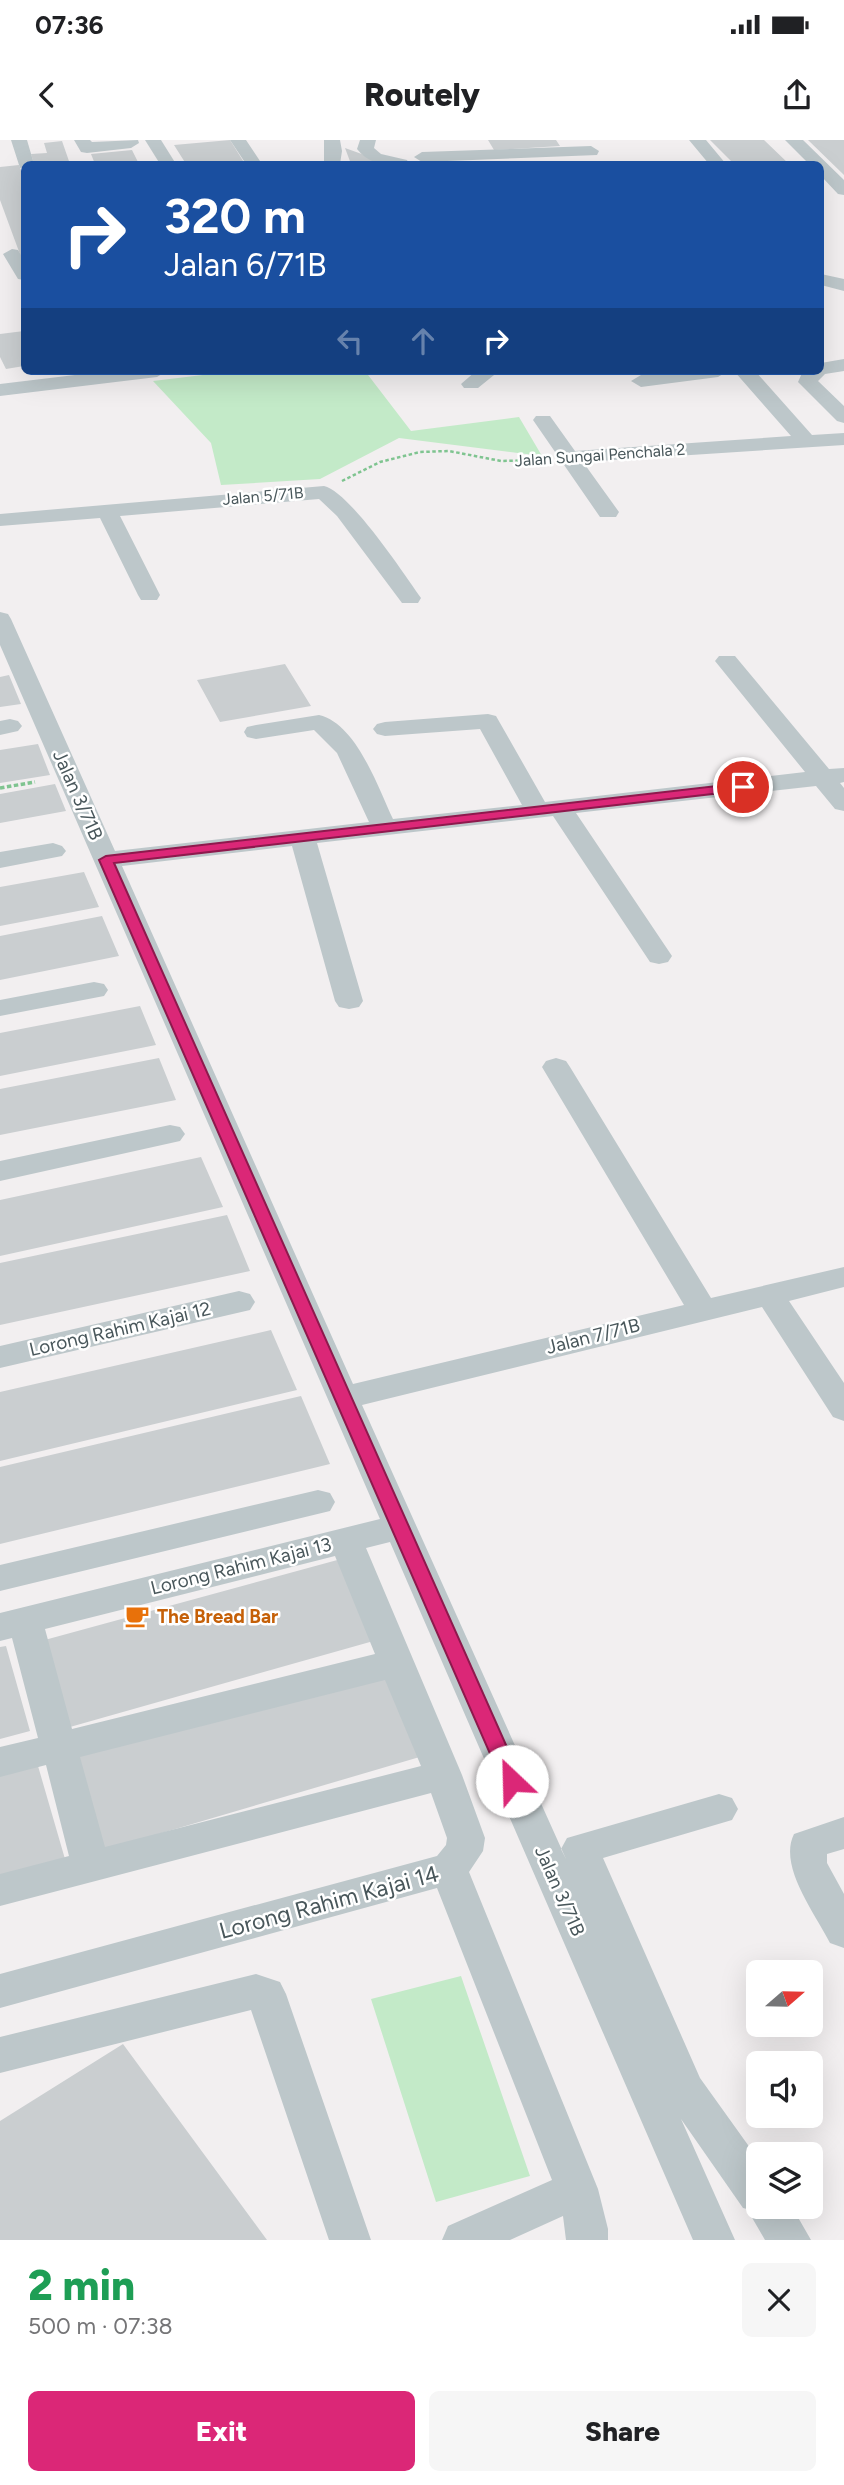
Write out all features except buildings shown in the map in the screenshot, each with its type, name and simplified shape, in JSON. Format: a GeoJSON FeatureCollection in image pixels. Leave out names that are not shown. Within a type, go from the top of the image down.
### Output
{"type":"FeatureCollection","features":[{"type":"Feature","properties":{"kind":"street"},"geometry":{"type":"LineString","coordinates":[[0,142],[21,140],[25,161]]}},
{"type":"Feature","properties":{"kind":"street"},"geometry":{"type":"LineString","coordinates":[[153,140],[166,161]]}},
{"type":"Feature","properties":{"kind":"street"},"geometry":{"type":"LineString","coordinates":[[238,140],[252,161]]}},
{"type":"Feature","properties":{"kind":"street"},"geometry":{"type":"LineString","coordinates":[[331,140],[334,151],[332,161]]}},
{"type":"Feature","properties":{"kind":"street"},"geometry":{"type":"LineString","coordinates":[[368,140],[365,149],[375,158],[388,161]]}},
{"type":"Feature","properties":{"kind":"street"},"geometry":{"type":"LineString","coordinates":[[419,152],[470,140]]}},
{"type":"Feature","properties":{"kind":"street"},"geometry":{"type":"LineString","coordinates":[[697,140],[715,161]]}},
{"type":"Feature","properties":{"kind":"street"},"geometry":{"type":"LineString","coordinates":[[793,140],[814,161]]}},
{"type":"Feature","properties":{"kind":"street"},"geometry":{"type":"LineString","coordinates":[[87,151],[133,146]]}},
{"type":"Feature","properties":{"kind":"street"},"geometry":{"type":"LineString","coordinates":[[419,152],[586,146],[600,161]]}},
{"type":"Feature","properties":{"kind":"street"},"geometry":{"type":"LineString","coordinates":[[824,171],[844,191]]}},
{"type":"Feature","properties":{"kind":"street"},"geometry":{"type":"LineString","coordinates":[[824,193],[844,191]]}},
{"type":"Feature","properties":{"kind":"street"},"geometry":{"type":"LineString","coordinates":[[12,254],[21,270]]}},
{"type":"Feature","properties":{"kind":"street"},"geometry":{"type":"LineString","coordinates":[[824,280],[844,285]]}},
{"type":"Feature","properties":{"kind":"street"},"geometry":{"type":"LineString","coordinates":[[824,369],[844,365]]}},
{"type":"Feature","properties":{"kind":"street"},"geometry":{"type":"LineString","coordinates":[[0,390],[82,375]]}},
{"type":"Feature","properties":{"kind":"street"},"geometry":{"type":"LineString","coordinates":[[471,384],[483,375]]}},
{"type":"Feature","properties":{"kind":"street"},"geometry":{"type":"LineString","coordinates":[[641,381],[687,375]]}},
{"type":"Feature","properties":{"kind":"street"},"geometry":{"type":"LineString","coordinates":[[748,375],[806,441]]}},
{"type":"Feature","properties":{"kind":"street"},"geometry":{"type":"LineString","coordinates":[[810,375],[808,382],[844,417]]}},
{"type":"Feature","properties":{"kind":"street"},"geometry":{"type":"LineString","coordinates":[[543,419],[608,512]]}},
{"type":"Feature","properties":{"kind":"street","name":"Jalan Sungai Penchala 2"},"geometry":{"type":"LineString","coordinates":[[571,457],[844,439]]}},
{"type":"Feature","properties":{"kind":"street","name":"Jalan 5/71B"},"geometry":{"type":"LineString","coordinates":[[0,520],[324,492],[345,511],[410,598]]}},
{"type":"Feature","properties":{"kind":"street"},"geometry":{"type":"LineString","coordinates":[[107,511],[149,595]]}},
{"type":"Feature","properties":{"kind":"street","name":"Jalan 3/71B"},"geometry":{"type":"LineString","coordinates":[[0,619],[714,2240]]}},
{"type":"Feature","properties":{"kind":"street"},"geometry":{"type":"LineString","coordinates":[[727,661],[832,776],[844,804]]}},
{"type":"Feature","properties":{"kind":"street"},"geometry":{"type":"LineString","coordinates":[[385,729],[488,721],[548,809],[659,956]]}},
{"type":"Feature","properties":{"kind":"street"},"geometry":{"type":"LineString","coordinates":[[256,732],[320,722],[348,750],[384,828]]}},
{"type":"Feature","properties":{"kind":"street"},"geometry":{"type":"LineString","coordinates":[[106,860],[832,776]]}},
{"type":"Feature","properties":{"kind":"street"},"geometry":{"type":"LineString","coordinates":[[302,837],[349,1001]]}},
{"type":"Feature","properties":{"kind":"street"},"geometry":{"type":"LineString","coordinates":[[0,860],[53,851]]}},
{"type":"Feature","properties":{"kind":"street"},"geometry":{"type":"LineString","coordinates":[[0,1008],[94,990]]}},
{"type":"Feature","properties":{"kind":"street"},"geometry":{"type":"LineString","coordinates":[[556,1067],[702,1309]]}},
{"type":"Feature","properties":{"kind":"street"},"geometry":{"type":"LineString","coordinates":[[0,1171],[170,1134]]}},
{"type":"Feature","properties":{"kind":"street","name":"Jalan 7/71B"},"geometry":{"type":"LineString","coordinates":[[342,1398],[702,1309],[844,1277]]}},
{"type":"Feature","properties":{"kind":"street"},"geometry":{"type":"LineString","coordinates":[[769,1294],[844,1409]]}},
{"type":"Feature","properties":{"kind":"street","name":"Lorong Rahim Kajai 12"},"geometry":{"type":"LineString","coordinates":[[0,1357],[239,1302]]}},
{"type":"Feature","properties":{"kind":"street"},"geometry":{"type":"LineString","coordinates":[[0,1578],[318,1502]]}},
{"type":"Feature","properties":{"kind":"street","name":"Lorong Rahim Kajai 13"},"geometry":{"type":"LineString","coordinates":[[12,1624],[400,1527]]}},
{"type":"Feature","properties":{"kind":"street"},"geometry":{"type":"LineString","coordinates":[[345,1540],[443,1774],[466,1838],[464,1851],[449,1869]]}},
{"type":"Feature","properties":{"kind":"street"},"geometry":{"type":"LineString","coordinates":[[12,1624],[59,1747],[92,1866]]}},
{"type":"Feature","properties":{"kind":"street"},"geometry":{"type":"LineString","coordinates":[[0,1762],[396,1663]]}},
{"type":"Feature","properties":{"kind":"street"},"geometry":{"type":"LineString","coordinates":[[0,1890],[443,1774]]}},
{"type":"Feature","properties":{"kind":"street"},"geometry":{"type":"LineString","coordinates":[[719,1809],[580,1849],[685,2090],[746,2177]]}},
{"type":"Feature","properties":{"kind":"street"},"geometry":{"type":"LineString","coordinates":[[844,1833],[807,1845],[808,1864],[844,1931]]}},
{"type":"Feature","properties":{"kind":"street","name":"Lorong Rahim Kajai 14"},"geometry":{"type":"LineString","coordinates":[[0,1992],[449,1869],[577,2189],[587,2229],[587,2240]]}},
{"type":"Feature","properties":{"kind":"street"},"geometry":{"type":"LineString","coordinates":[[0,2056],[256,1991],[266,1994],[350,2240]]}},
{"type":"Feature","properties":{"kind":"street"},"geometry":{"type":"LineString","coordinates":[[464,2240],[577,2189]]}},
{"type":"Feature","properties":{"kind":"street"},"geometry":{"type":"LineString","coordinates":[[775,2219],[790,2240]]}},
{"type":"Feature","properties":{"kind":"path","name":"Jalan Sungai Penchala 2"},"geometry":{"type":"LineString","coordinates":[[324,492],[371,463],[406,453],[449,451],[485,459],[524,463],[571,457]]}},
{"type":"Feature","properties":{"kind":"path"},"geometry":{"type":"LineString","coordinates":[[0,789],[35,782]]}},
{"type":"Feature","properties":{"kind":"green space"},"geometry":{"type":"Polygon","coordinates":[[[203,375],[368,375],[411,431],[519,417],[542,456],[399,438],[320,479],[221,485],[211,443],[153,381],[203,375]]]}},
{"type":"Feature","properties":{"kind":"green space"},"geometry":{"type":"Polygon","coordinates":[[[461,1976],[530,2176],[436,2202],[371,1999],[461,1976]]]}},
{"type":"Feature","properties":{"kind":"place","name":"The Bread Bar"},"geometry":{"type":"Point","coordinates":[137,1616]}},
{"type":"Feature","properties":{"kind":"route"},"geometry":{"type":"LineString","coordinates":[[512,1781],[106,860],[743,787]]}}]}
